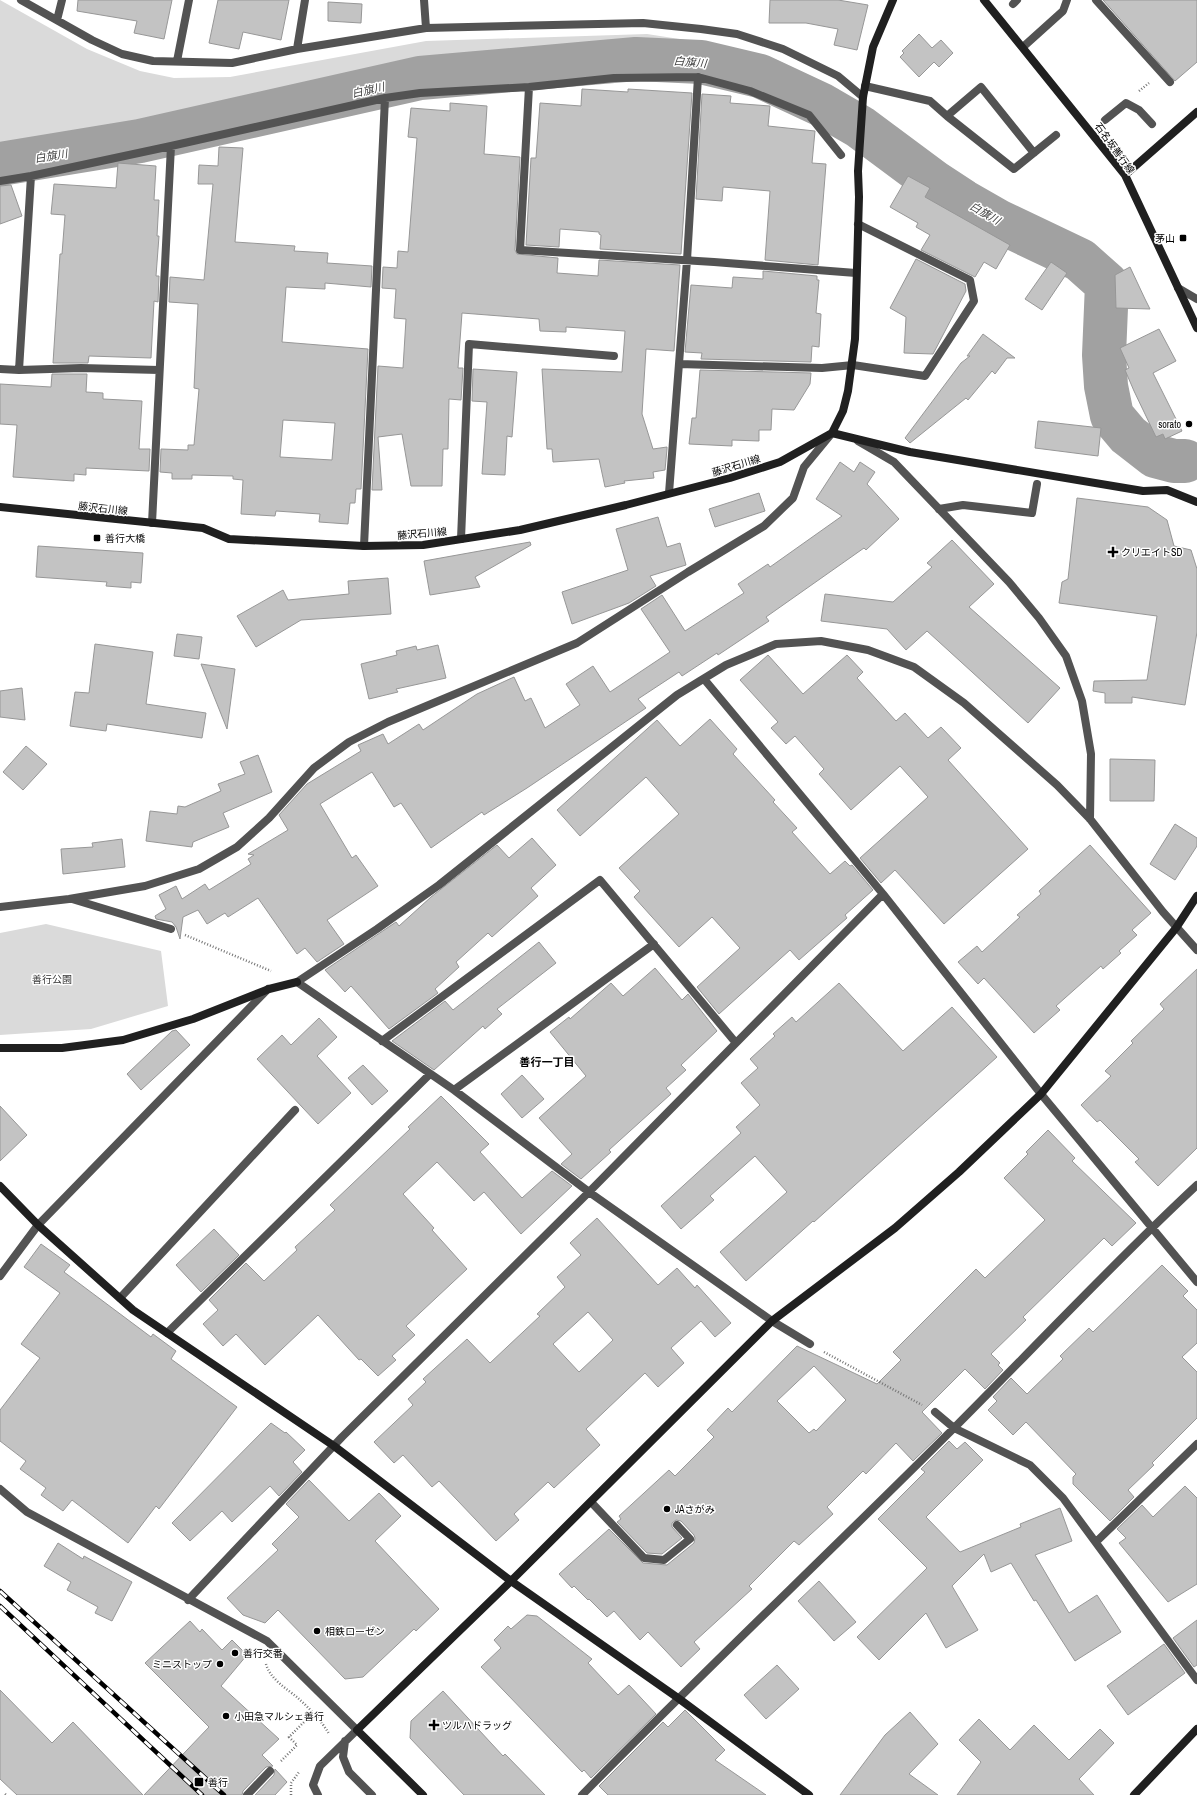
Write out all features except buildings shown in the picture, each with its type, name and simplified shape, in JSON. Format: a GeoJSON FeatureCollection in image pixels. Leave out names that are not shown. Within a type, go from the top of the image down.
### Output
{"type":"FeatureCollection","features":[{"type":"Feature","properties":{"kind":"street"},"geometry":{"type":"LineString","coordinates":[[21,0],[92,40],[122,54],[153,61],[232,63],[297,49],[426,28],[643,23],[737,34],[783,49],[838,76],[863,96]]}},
{"type":"Feature","properties":{"kind":"street"},"geometry":{"type":"LineString","coordinates":[[57,20],[62,0]]}},
{"type":"Feature","properties":{"kind":"street"},"geometry":{"type":"LineString","coordinates":[[177,61],[189,0]]}},
{"type":"Feature","properties":{"kind":"street"},"geometry":{"type":"LineString","coordinates":[[297,49],[304,0]]}},
{"type":"Feature","properties":{"kind":"street"},"geometry":{"type":"LineString","coordinates":[[424,0],[426,28]]}},
{"type":"Feature","properties":{"kind":"street"},"geometry":{"type":"LineString","coordinates":[[0,907],[69,899],[145,886],[199,869],[237,847],[269,818],[314,768],[349,742],[388,722],[577,643],[688,572],[764,526],[793,498],[804,467],[832,433],[843,411],[853,365],[860,139],[863,96],[873,47],[893,0]]}},
{"type":"Feature","properties":{"kind":"street","name":"石名坂善行線"},"geometry":{"type":"LineString","coordinates":[[984,0],[1125,175],[1197,328]]}},
{"type":"Feature","properties":{"kind":"street"},"geometry":{"type":"LineString","coordinates":[[1023,47],[1063,11],[1067,0]]}},
{"type":"Feature","properties":{"kind":"street"},"geometry":{"type":"LineString","coordinates":[[1096,0],[1170,82]]}},
{"type":"Feature","properties":{"kind":"street"},"geometry":{"type":"LineString","coordinates":[[669,493],[687,260],[698,77]]}},
{"type":"Feature","properties":{"kind":"street"},"geometry":{"type":"LineString","coordinates":[[0,181],[31,176],[171,146],[386,98],[420,93],[530,87],[614,78],[698,77],[750,91],[809,115],[841,155]]}},
{"type":"Feature","properties":{"kind":"street"},"geometry":{"type":"LineString","coordinates":[[865,86],[930,101],[1014,169],[1056,135]]}},
{"type":"Feature","properties":{"kind":"street"},"geometry":{"type":"LineString","coordinates":[[530,87],[520,250],[687,260],[856,273]]}},
{"type":"Feature","properties":{"kind":"street"},"geometry":{"type":"LineString","coordinates":[[947,116],[980,87],[1034,153]]}},
{"type":"Feature","properties":{"kind":"street"},"geometry":{"type":"LineString","coordinates":[[364,546],[386,98]]}},
{"type":"Feature","properties":{"kind":"street"},"geometry":{"type":"LineString","coordinates":[[1106,120],[1126,103],[1139,110],[1152,124]]}},
{"type":"Feature","properties":{"kind":"street"},"geometry":{"type":"LineString","coordinates":[[1125,175],[1197,112]]}},
{"type":"Feature","properties":{"kind":"street"},"geometry":{"type":"LineString","coordinates":[[152,523],[171,146]]}},
{"type":"Feature","properties":{"kind":"street"},"geometry":{"type":"LineString","coordinates":[[19,370],[31,176]]}},
{"type":"Feature","properties":{"kind":"street"},"geometry":{"type":"LineString","coordinates":[[679,364],[822,368],[853,365],[925,376],[974,301],[970,280],[858,224]]}},
{"type":"Feature","properties":{"kind":"street"},"geometry":{"type":"LineString","coordinates":[[1178,288],[1197,299]]}},
{"type":"Feature","properties":{"kind":"street"},"geometry":{"type":"LineString","coordinates":[[460,539],[469,344],[614,356]]}},
{"type":"Feature","properties":{"kind":"street"},"geometry":{"type":"LineString","coordinates":[[0,369],[19,370],[81,368],[159,370]]}},
{"type":"Feature","properties":{"kind":"street"},"geometry":{"type":"LineString","coordinates":[[832,433],[843,434],[910,452],[1143,491],[1167,490],[1197,502]]}},
{"type":"Feature","properties":{"kind":"street","name":"藤沢石川線"},"geometry":{"type":"LineString","coordinates":[[0,507],[203,528],[229,539],[364,546],[423,545],[520,530],[626,506],[669,493],[730,478],[780,462],[832,433]]}},
{"type":"Feature","properties":{"kind":"street"},"geometry":{"type":"LineString","coordinates":[[843,434],[866,445],[894,462],[1009,582],[1039,618],[1066,656],[1082,701],[1091,754],[1090,819]]}},
{"type":"Feature","properties":{"kind":"street"},"geometry":{"type":"LineString","coordinates":[[939,509],[963,505],[1032,513],[1037,484]]}},
{"type":"Feature","properties":{"kind":"street"},"geometry":{"type":"LineString","coordinates":[[0,1048],[62,1048],[123,1040],[193,1019],[269,989],[297,982],[377,929],[439,885],[677,695],[726,665],[776,644],[821,641],[868,650],[914,667],[964,703],[1056,785],[1090,819],[1176,928],[1197,950]]}},
{"type":"Feature","properties":{"kind":"street"},"geometry":{"type":"LineString","coordinates":[[704,679],[883,894],[1042,1094],[1197,1282]]}},
{"type":"Feature","properties":{"kind":"street"},"geometry":{"type":"LineString","coordinates":[[382,1041],[600,880],[736,1043]]}},
{"type":"Feature","properties":{"kind":"street"},"geometry":{"type":"LineString","coordinates":[[188,1600],[334,1446],[589,1192],[883,894]]}},
{"type":"Feature","properties":{"kind":"street"},"geometry":{"type":"LineString","coordinates":[[318,1795],[313,1785],[320,1766],[511,1581],[772,1321],[895,1228],[959,1172],[1042,1094],[1176,928],[1197,896]]}},
{"type":"Feature","properties":{"kind":"street"},"geometry":{"type":"LineString","coordinates":[[69,899],[171,929]]}},
{"type":"Feature","properties":{"kind":"street"},"geometry":{"type":"LineString","coordinates":[[454,1090],[654,944]]}},
{"type":"Feature","properties":{"kind":"street"},"geometry":{"type":"LineString","coordinates":[[297,982],[454,1090],[589,1192],[772,1321],[810,1344]]}},
{"type":"Feature","properties":{"kind":"street"},"geometry":{"type":"LineString","coordinates":[[0,1276],[38,1225],[269,989]]}},
{"type":"Feature","properties":{"kind":"street"},"geometry":{"type":"LineString","coordinates":[[167,1333],[430,1074]]}},
{"type":"Feature","properties":{"kind":"street"},"geometry":{"type":"LineString","coordinates":[[120,1298],[294,1110]]}},
{"type":"Feature","properties":{"kind":"street"},"geometry":{"type":"LineString","coordinates":[[582,1795],[678,1698],[954,1428],[1151,1228],[1197,1185]]}},
{"type":"Feature","properties":{"kind":"street"},"geometry":{"type":"LineString","coordinates":[[0,1186],[38,1225],[133,1310],[334,1446],[511,1581],[678,1698],[809,1795]]}},
{"type":"Feature","properties":{"kind":"street"},"geometry":{"type":"LineString","coordinates":[[935,1412],[954,1428],[1030,1465],[1063,1498],[1197,1680]]}},
{"type":"Feature","properties":{"kind":"street"},"geometry":{"type":"LineString","coordinates":[[1096,1542],[1197,1444]]}},
{"type":"Feature","properties":{"kind":"street"},"geometry":{"type":"LineString","coordinates":[[0,1489],[28,1512],[188,1600],[267,1641],[423,1795]]}},
{"type":"Feature","properties":{"kind":"street"},"geometry":{"type":"LineString","coordinates":[[591,1502],[644,1558],[664,1560],[690,1539],[677,1525]]}},
{"type":"Feature","properties":{"kind":"street"},"geometry":{"type":"LineString","coordinates":[[1134,1795],[1197,1729]]}},
{"type":"Feature","properties":{"kind":"street"},"geometry":{"type":"LineString","coordinates":[[345,1742],[343,1758],[349,1772],[372,1795]]}},
{"type":"Feature","properties":{"kind":"street"},"geometry":{"type":"LineString","coordinates":[[247,1795],[270,1771]]}},
{"type":"Feature","properties":{"kind":"path"},"geometry":{"type":"LineString","coordinates":[[1126,103],[1161,72]]}},
{"type":"Feature","properties":{"kind":"path"},"geometry":{"type":"LineString","coordinates":[[171,929],[297,982]]}},
{"type":"Feature","properties":{"kind":"path"},"geometry":{"type":"LineString","coordinates":[[810,1344],[935,1412]]}},
{"type":"Feature","properties":{"kind":"path"},"geometry":{"type":"LineString","coordinates":[[265,1660],[267,1669],[283,1688],[297,1698],[325,1728],[329,1736],[329,1740]]}},
{"type":"Feature","properties":{"kind":"path"},"geometry":{"type":"LineString","coordinates":[[293,1748],[297,1745],[289,1737],[312,1714]]}},
{"type":"Feature","properties":{"kind":"path"},"geometry":{"type":"LineString","coordinates":[[291,1795],[291,1783],[304,1768]]}},
{"type":"Feature","properties":{"kind":"green space"},"geometry":{"type":"Polygon","coordinates":[[[0,0],[87,49],[140,71],[174,78],[230,77],[426,41],[647,34],[731,47],[777,60],[838,89],[845,97],[841,107],[807,88],[763,69],[702,53],[635,51],[420,66],[382,75],[245,101],[139,131],[0,157],[0,0]]]}},
{"type":"Feature","properties":{"kind":"green space","name":"善行公園"},"geometry":{"type":"Polygon","coordinates":[[[46,924],[161,951],[168,1006],[91,1029],[0,1035],[0,933],[46,924]]]}},
{"type":"Feature","properties":{"kind":"waterway","name":"白旗川"},"geometry":{"type":"LineString","coordinates":[[0,164],[140,141],[420,78],[636,59],[701,62],[760,76],[822,105],[860,127],[934,182],[963,201],[998,221],[1080,260],[1107,284],[1104,355],[1106,386],[1112,416],[1128,435],[1155,456],[1174,461],[1185,461]]}},
{"type":"Feature","properties":{"kind":"railway"},"geometry":{"type":"LineString","coordinates":[[0,1591],[224,1795]]}},
{"type":"Feature","properties":{"kind":"railway"},"geometry":{"type":"LineString","coordinates":[[0,1606],[202,1795]]}},
{"type":"Feature","properties":{"kind":"place","name":"茅山"},"geometry":{"type":"Point","coordinates":[1183,238]}},
{"type":"Feature","properties":{"kind":"place","name":"sorato"},"geometry":{"type":"Point","coordinates":[1189,424]}},
{"type":"Feature","properties":{"kind":"place","name":"善行大橋"},"geometry":{"type":"Point","coordinates":[97,538]}},
{"type":"Feature","properties":{"kind":"place","name":"クリエイトSD"},"geometry":{"type":"Point","coordinates":[1113,552]}},
{"type":"Feature","properties":{"kind":"place","name":"JAさがみ"},"geometry":{"type":"Point","coordinates":[667,1509]}},
{"type":"Feature","properties":{"kind":"place","name":"相鉄ローゼン"},"geometry":{"type":"Point","coordinates":[317,1631]}},
{"type":"Feature","properties":{"kind":"place","name":"善行交番"},"geometry":{"type":"Point","coordinates":[235,1653]}},
{"type":"Feature","properties":{"kind":"place","name":"ミニストップ"},"geometry":{"type":"Point","coordinates":[220,1664]}},
{"type":"Feature","properties":{"kind":"place","name":"小田急マルシェ善行"},"geometry":{"type":"Point","coordinates":[226,1716]}},
{"type":"Feature","properties":{"kind":"place","name":"ツルハドラッグ"},"geometry":{"type":"Point","coordinates":[434,1725]}},
{"type":"Feature","properties":{"kind":"place","name":"善行"},"geometry":{"type":"Point","coordinates":[199,1782]}},
{"type":"Feature","properties":{"kind":"district","name":"善行一丁目"},"geometry":{"type":"Point","coordinates":[547,1062]}}]}
